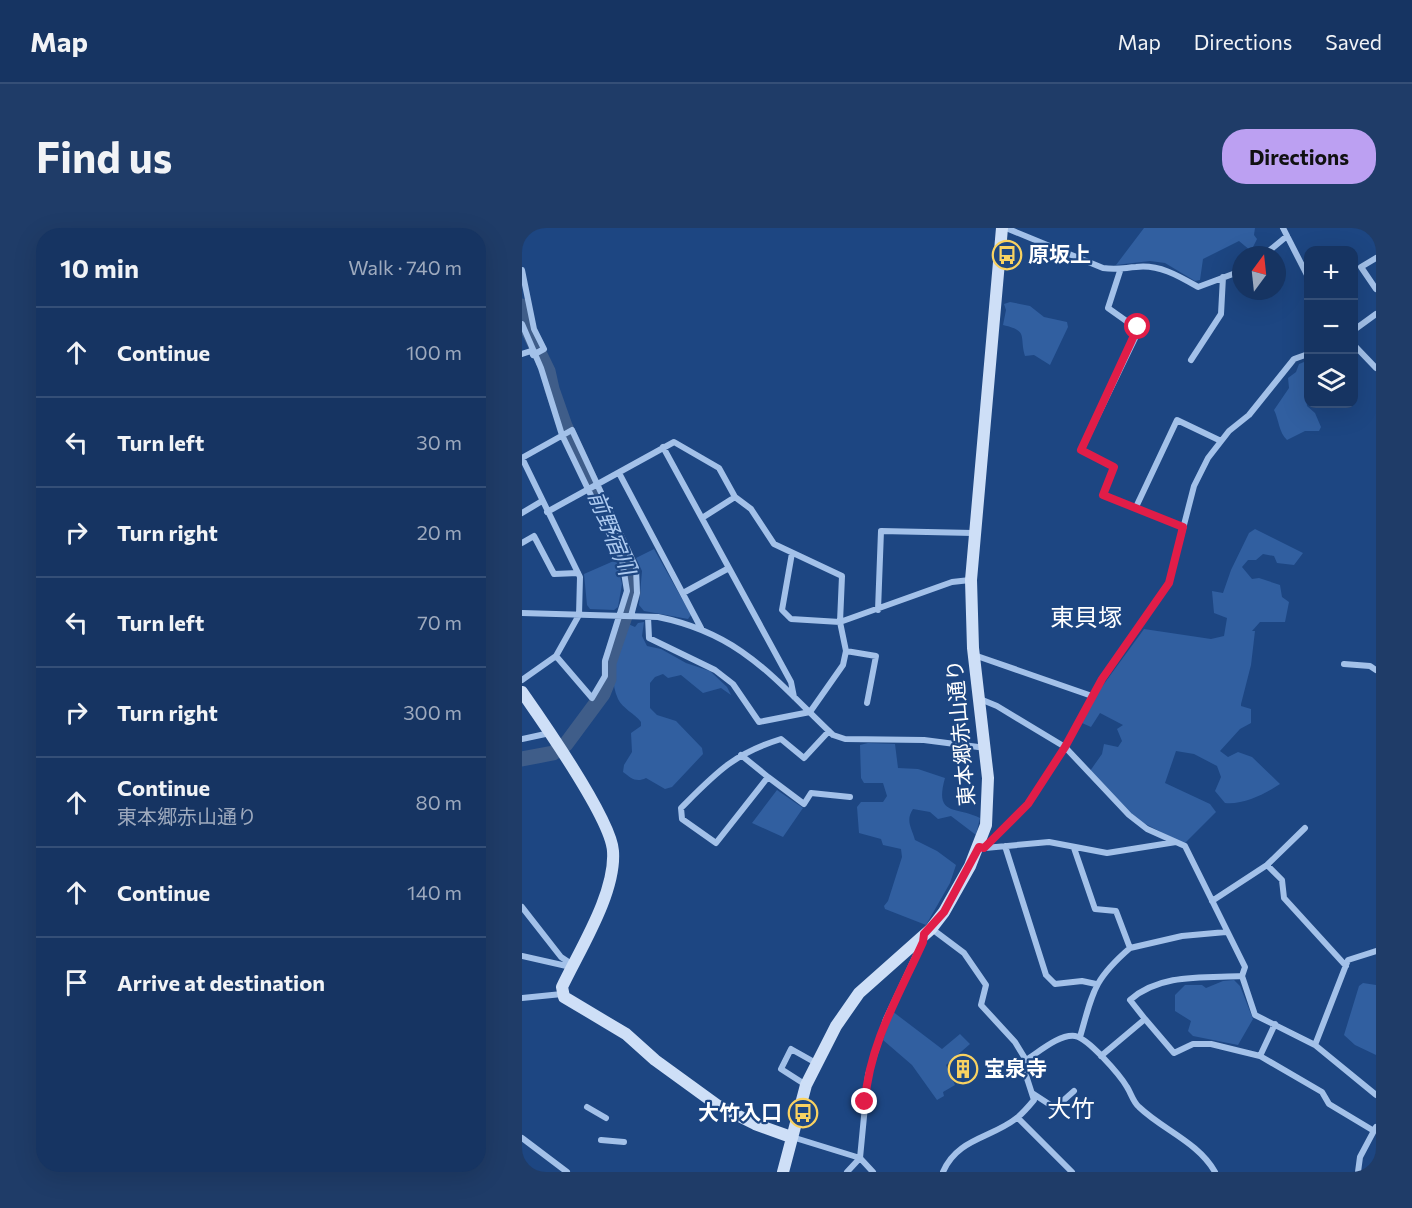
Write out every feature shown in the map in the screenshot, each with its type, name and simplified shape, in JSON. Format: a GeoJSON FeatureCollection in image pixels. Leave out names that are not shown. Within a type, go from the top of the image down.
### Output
{"type":"FeatureCollection","features":[{"type":"Feature","properties":{"kind":"street"},"geometry":{"type":"LineString","coordinates":[[1004,228],[1082,260],[1120,271],[1136,266],[1163,269],[1198,287],[1232,274]]}},
{"type":"Feature","properties":{"kind":"street","name":"東本郷赤山通り"},"geometry":{"type":"LineString","coordinates":[[783,1172],[806,1085],[816,1063],[859,993],[927,932],[961,884],[981,848],[989,804],[986,748],[974,655],[971,580],[1004,228]]}},
{"type":"Feature","properties":{"kind":"street"},"geometry":{"type":"LineString","coordinates":[[1283,228],[1304,269]]}},
{"type":"Feature","properties":{"kind":"street"},"geometry":{"type":"LineString","coordinates":[[1275,246],[1287,236]]}},
{"type":"Feature","properties":{"kind":"street"},"geometry":{"type":"LineString","coordinates":[[1376,258],[1361,267],[1376,289]]}},
{"type":"Feature","properties":{"kind":"street"},"geometry":{"type":"LineString","coordinates":[[522,270],[534,329],[544,349],[522,354]]}},
{"type":"Feature","properties":{"kind":"street"},"geometry":{"type":"LineString","coordinates":[[1120,271],[1108,308],[1139,330],[1081,450],[1114,467],[1103,495],[1183,527]]}},
{"type":"Feature","properties":{"kind":"street"},"geometry":{"type":"LineString","coordinates":[[1191,360],[1221,314],[1223,278]]}},
{"type":"Feature","properties":{"kind":"street"},"geometry":{"type":"LineString","coordinates":[[1358,327],[1376,314]]}},
{"type":"Feature","properties":{"kind":"street"},"geometry":{"type":"LineString","coordinates":[[522,324],[540,368],[562,435],[627,574],[627,591],[604,662],[605,676],[592,698],[556,656]]}},
{"type":"Feature","properties":{"kind":"street"},"geometry":{"type":"LineString","coordinates":[[1358,350],[1376,368]]}},
{"type":"Feature","properties":{"kind":"street"},"geometry":{"type":"LineString","coordinates":[[981,848],[1028,804],[1065,747],[1092,696],[1169,583],[1197,480],[1208,458],[1221,441],[1249,416],[1294,359],[1304,355]]}},
{"type":"Feature","properties":{"kind":"street"},"geometry":{"type":"LineString","coordinates":[[1136,507],[1177,420],[1221,441]]}},
{"type":"Feature","properties":{"kind":"street"},"geometry":{"type":"LineString","coordinates":[[522,680],[556,656],[579,615],[578,573],[522,458],[572,430],[636,568],[637,593],[632,616]]}},
{"type":"Feature","properties":{"kind":"street"},"geometry":{"type":"LineString","coordinates":[[547,512],[674,442],[719,468],[735,497],[751,509],[774,544],[842,576],[840,622],[846,651],[843,665],[810,712],[759,722],[733,684],[715,670],[649,638],[648,617]]}},
{"type":"Feature","properties":{"kind":"street"},"geometry":{"type":"LineString","coordinates":[[663,447],[791,682],[794,697]]}},
{"type":"Feature","properties":{"kind":"street"},"geometry":{"type":"LineString","coordinates":[[619,473],[701,628]]}},
{"type":"Feature","properties":{"kind":"street"},"geometry":{"type":"LineString","coordinates":[[702,518],[735,497]]}},
{"type":"Feature","properties":{"kind":"street"},"geometry":{"type":"LineString","coordinates":[[522,513],[542,501]]}},
{"type":"Feature","properties":{"kind":"street"},"geometry":{"type":"LineString","coordinates":[[878,610],[881,531],[974,533]]}},
{"type":"Feature","properties":{"kind":"street"},"geometry":{"type":"LineString","coordinates":[[522,543],[534,536],[554,574],[578,573]]}},
{"type":"Feature","properties":{"kind":"street"},"geometry":{"type":"LineString","coordinates":[[792,553],[782,609],[787,617],[840,622],[952,582],[971,580]]}},
{"type":"Feature","properties":{"kind":"street"},"geometry":{"type":"LineString","coordinates":[[683,593],[729,568]]}},
{"type":"Feature","properties":{"kind":"street"},"geometry":{"type":"LineString","coordinates":[[522,613],[648,617],[701,628],[750,656],[829,730],[845,739],[924,740],[986,748]]}},
{"type":"Feature","properties":{"kind":"street"},"geometry":{"type":"LineString","coordinates":[[846,651],[876,656],[867,703]]}},
{"type":"Feature","properties":{"kind":"street"},"geometry":{"type":"LineString","coordinates":[[974,655],[1092,696]]}},
{"type":"Feature","properties":{"kind":"street"},"geometry":{"type":"LineString","coordinates":[[1344,664],[1370,666],[1376,670]]}},
{"type":"Feature","properties":{"kind":"street"},"geometry":{"type":"LineString","coordinates":[[522,692],[550,733],[605,826],[613,851],[611,875],[604,897],[562,987],[562,994],[567,1000],[626,1034],[655,1060],[717,1104],[755,1124],[860,1158],[873,1172]]}},
{"type":"Feature","properties":{"kind":"street"},"geometry":{"type":"LineString","coordinates":[[980,699],[997,706],[1065,747],[1129,815],[1147,829],[1185,846],[1245,967],[1242,976],[1256,1015],[1315,1045],[1376,1095]]}},
{"type":"Feature","properties":{"kind":"street"},"geometry":{"type":"LineString","coordinates":[[768,777],[716,843],[682,819],[681,808],[723,766],[751,748],[781,739],[804,758],[829,730]]}},
{"type":"Feature","properties":{"kind":"street"},"geometry":{"type":"LineString","coordinates":[[522,739],[550,733]]}},
{"type":"Feature","properties":{"kind":"street"},"geometry":{"type":"LineString","coordinates":[[741,755],[804,804],[811,794],[850,797]]}},
{"type":"Feature","properties":{"kind":"street"},"geometry":{"type":"LineString","coordinates":[[1212,901],[1267,865],[1305,828]]}},
{"type":"Feature","properties":{"kind":"street"},"geometry":{"type":"LineString","coordinates":[[981,848],[1049,842],[1107,854],[1176,842]]}},
{"type":"Feature","properties":{"kind":"street"},"geometry":{"type":"LineString","coordinates":[[1005,846],[1046,975],[1055,984],[1082,981],[1096,984]]}},
{"type":"Feature","properties":{"kind":"street"},"geometry":{"type":"LineString","coordinates":[[1074,848],[1095,909],[1116,911],[1130,948]]}},
{"type":"Feature","properties":{"kind":"street"},"geometry":{"type":"LineString","coordinates":[[1267,865],[1282,880],[1284,898],[1346,966]]}},
{"type":"Feature","properties":{"kind":"street"},"geometry":{"type":"LineString","coordinates":[[522,907],[561,957],[572,966]]}},
{"type":"Feature","properties":{"kind":"street"},"geometry":{"type":"LineString","coordinates":[[847,1172],[860,1158],[868,1075],[886,1019],[927,932],[964,953],[986,985],[981,1005],[1015,1042],[1026,1060]]}},
{"type":"Feature","properties":{"kind":"street"},"geometry":{"type":"LineString","coordinates":[[1080,1037],[1096,984],[1111,964],[1130,948],[1182,936],[1226,932]]}},
{"type":"Feature","properties":{"kind":"street"},"geometry":{"type":"LineString","coordinates":[[1315,1045],[1348,960],[1376,951]]}},
{"type":"Feature","properties":{"kind":"street"},"geometry":{"type":"LineString","coordinates":[[522,956],[572,966]]}},
{"type":"Feature","properties":{"kind":"street"},"geometry":{"type":"LineString","coordinates":[[1242,976],[1165,981],[1146,987],[1131,1000],[1174,1053],[1193,1044],[1211,1044],[1260,1056],[1322,1092],[1329,1104],[1375,1129],[1360,1156],[1358,1172]]}},
{"type":"Feature","properties":{"kind":"street"},"geometry":{"type":"LineString","coordinates":[[522,998],[562,994]]}},
{"type":"Feature","properties":{"kind":"street"},"geometry":{"type":"LineString","coordinates":[[1101,1056],[1145,1019]]}},
{"type":"Feature","properties":{"kind":"street"},"geometry":{"type":"LineString","coordinates":[[1260,1056],[1275,1024]]}},
{"type":"Feature","properties":{"kind":"street"},"geometry":{"type":"LineString","coordinates":[[943,1172],[951,1158],[963,1146],[1018,1118],[1034,1100],[1023,1066],[1026,1060],[1064,1038],[1080,1037],[1101,1056],[1126,1086],[1137,1106],[1207,1157],[1215,1172]]}},
{"type":"Feature","properties":{"kind":"street"},"geometry":{"type":"LineString","coordinates":[[806,1085],[781,1069],[791,1049],[816,1063]]}},
{"type":"Feature","properties":{"kind":"street"},"geometry":{"type":"LineString","coordinates":[[1031,1093],[1055,1108],[1074,1091]]}},
{"type":"Feature","properties":{"kind":"street"},"geometry":{"type":"LineString","coordinates":[[587,1107],[606,1118]]}},
{"type":"Feature","properties":{"kind":"street"},"geometry":{"type":"LineString","coordinates":[[1018,1118],[1072,1172]]}},
{"type":"Feature","properties":{"kind":"street"},"geometry":{"type":"LineString","coordinates":[[522,1138],[567,1172]]}},
{"type":"Feature","properties":{"kind":"street"},"geometry":{"type":"LineString","coordinates":[[601,1140],[624,1142]]}},
{"type":"Feature","properties":{"kind":"shaded area"},"geometry":{"type":"Polygon","coordinates":[[[1144,228],[1255,228],[1254,235],[1257,239],[1254,246],[1245,246],[1239,241],[1203,259],[1200,280],[1195,281],[1165,263],[1150,261],[1116,265],[1144,228]]]}},
{"type":"Feature","properties":{"kind":"shaded area"},"geometry":{"type":"Polygon","coordinates":[[[1010,302],[1030,306],[1044,317],[1067,322],[1068,327],[1050,365],[1034,355],[1025,356],[1020,332],[1003,325],[1006,310],[1004,304],[1010,302]]]}},
{"type":"Feature","properties":{"kind":"shaded area"},"geometry":{"type":"Polygon","coordinates":[[[1304,362],[1304,408],[1309,408],[1315,413],[1321,427],[1319,431],[1305,431],[1287,440],[1274,410],[1289,388],[1288,378],[1296,372],[1299,364],[1304,362]]]}},
{"type":"Feature","properties":{"kind":"shaded area"},"geometry":{"type":"Polygon","coordinates":[[[1255,529],[1303,553],[1294,565],[1277,563],[1274,556],[1263,554],[1256,560],[1248,560],[1242,567],[1252,579],[1259,578],[1280,585],[1282,597],[1289,602],[1285,622],[1260,622],[1252,631],[1255,631],[1251,665],[1241,704],[1251,709],[1251,723],[1240,729],[1220,751],[1228,757],[1238,752],[1252,757],[1280,784],[1254,798],[1225,803],[1215,791],[1221,777],[1217,766],[1194,754],[1176,751],[1165,783],[1210,804],[1216,812],[1184,844],[1134,818],[1090,771],[1102,754],[1104,744],[1118,747],[1122,741],[1117,729],[1123,725],[1100,713],[1091,727],[1082,723],[1101,688],[1144,629],[1211,639],[1224,636],[1227,618],[1214,613],[1212,591],[1223,593],[1231,570],[1249,533],[1255,529]]]}},
{"type":"Feature","properties":{"kind":"shaded area"},"geometry":{"type":"Polygon","coordinates":[[[654,549],[691,615],[688,619],[644,611],[639,605],[642,571],[636,558],[654,549]]]}},
{"type":"Feature","properties":{"kind":"shaded area"},"geometry":{"type":"Polygon","coordinates":[[[616,560],[622,584],[618,607],[614,610],[590,609],[587,605],[584,574],[616,560]]]}},
{"type":"Feature","properties":{"kind":"shaded area"},"geometry":{"type":"Polygon","coordinates":[[[644,622],[642,636],[647,646],[661,649],[686,663],[710,671],[727,687],[731,695],[721,688],[703,693],[681,675],[668,678],[663,674],[655,677],[650,683],[650,708],[657,715],[676,721],[702,748],[703,754],[672,787],[665,789],[646,778],[636,780],[623,772],[624,765],[632,752],[631,733],[641,726],[641,722],[618,699],[613,680],[614,661],[626,623],[635,627],[638,623],[644,622]]]}},
{"type":"Feature","properties":{"kind":"shaded area"},"geometry":{"type":"Polygon","coordinates":[[[895,744],[898,768],[918,769],[945,778],[942,799],[945,805],[980,818],[976,835],[951,816],[938,819],[930,812],[913,809],[910,824],[915,840],[937,851],[956,865],[950,883],[926,925],[885,909],[884,906],[888,901],[902,857],[901,849],[883,845],[881,839],[859,833],[857,807],[861,802],[883,802],[887,796],[883,783],[864,783],[861,778],[860,745],[895,744]]]}},
{"type":"Feature","properties":{"kind":"shaded area"},"geometry":{"type":"Polygon","coordinates":[[[777,790],[803,808],[783,837],[752,823],[777,790]]]}},
{"type":"Feature","properties":{"kind":"shaded area"},"geometry":{"type":"Polygon","coordinates":[[[1234,980],[1240,986],[1253,1019],[1238,1045],[1193,1036],[1188,1031],[1191,1021],[1175,1011],[1175,995],[1185,985],[1202,985],[1206,988],[1223,981],[1234,980]]]}},
{"type":"Feature","properties":{"kind":"shaded area"},"geometry":{"type":"Polygon","coordinates":[[[1363,983],[1376,985],[1376,1055],[1355,1045],[1344,1035],[1359,986],[1363,983]]]}},
{"type":"Feature","properties":{"kind":"shaded area"},"geometry":{"type":"Polygon","coordinates":[[[892,1011],[942,1049],[960,1034],[970,1044],[946,1065],[955,1085],[943,1092],[944,1096],[937,1100],[912,1065],[883,1040],[892,1011]]]}},
{"type":"Feature","properties":{"kind":"waterway","name":"前野宿川"},"geometry":{"type":"LineString","coordinates":[[522,306],[528,330],[548,371],[565,426],[630,565],[633,593],[609,663],[609,679],[603,694],[566,744],[553,753],[522,759]]}},
{"type":"Feature","properties":{"kind":"place","name":"原坂上"},"geometry":{"type":"Point","coordinates":[1007,255]}},
{"type":"Feature","properties":{"kind":"place","name":"宝泉寺"},"geometry":{"type":"Point","coordinates":[963,1069]}},
{"type":"Feature","properties":{"kind":"place","name":"大竹入口"},"geometry":{"type":"Point","coordinates":[803,1113]}},
{"type":"Feature","properties":{"kind":"district","name":"東貝塚"},"geometry":{"type":"Point","coordinates":[1086,618]}},
{"type":"Feature","properties":{"kind":"district","name":"大竹"},"geometry":{"type":"Point","coordinates":[1071,1109]}},
{"type":"Feature","properties":{"kind":"route"},"geometry":{"type":"LineString","coordinates":[[865,1102],[868,1075],[886,1019],[914,964],[924,934],[944,912],[979,847],[984,848],[1028,804],[1065,747],[1102,679],[1169,583],[1183,527],[1158,515],[1103,495],[1114,467],[1081,450],[1139,330],[1138,327]]}}]}
